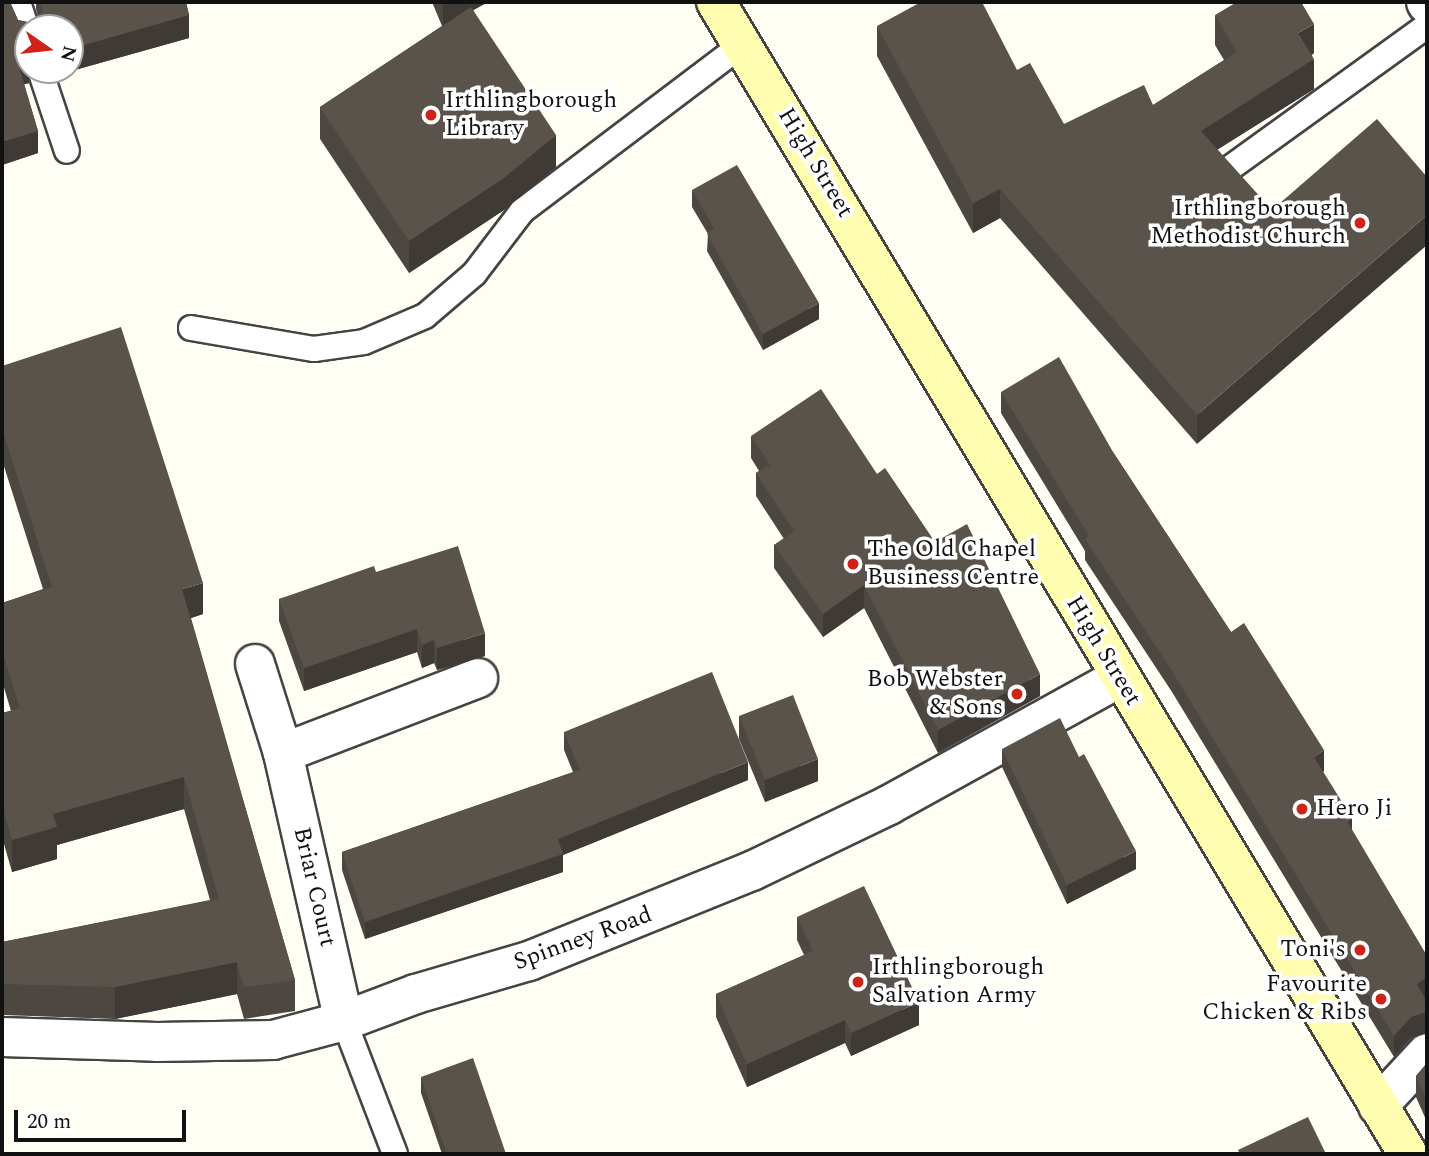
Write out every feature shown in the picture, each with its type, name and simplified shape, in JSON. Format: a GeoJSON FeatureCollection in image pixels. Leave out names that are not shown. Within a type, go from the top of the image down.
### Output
{"type":"FeatureCollection","features":[{"type":"Feature","properties":{"kind":"main road","name":"High Street"},"geometry":{"type":"LineString","coordinates":[[716,2],[744,43],[1119,678],[1408,1154]]}},
{"type":"Feature","properties":{"kind":"street","name":"Briar Court"},"geometry":{"type":"LineString","coordinates":[[255,664],[283,753],[344,1021]]}},
{"type":"Feature","properties":{"kind":"street"},"geometry":{"type":"LineString","coordinates":[[283,753],[478,677]]}},
{"type":"Feature","properties":{"kind":"street","name":"Spinney Road"},"geometry":{"type":"LineString","coordinates":[[2,1037],[157,1042],[273,1040],[344,1021],[416,993],[530,961],[752,871],[889,805],[1119,678]]}},
{"type":"Feature","properties":{"kind":"street"},"geometry":{"type":"LineString","coordinates":[[1378,1106],[1427,1053]]}},
{"type":"Feature","properties":{"kind":"lane"},"geometry":{"type":"LineString","coordinates":[[1230,168],[1427,26]]}},
{"type":"Feature","properties":{"kind":"lane"},"geometry":{"type":"LineString","coordinates":[[191,328],[314,349],[364,342],[425,316],[474,274],[522,211],[744,43]]}},
{"type":"Feature","properties":{"kind":"lane"},"geometry":{"type":"LineString","coordinates":[[45,84],[67,151]]}},
{"type":"Feature","properties":{"kind":"lane"},"geometry":{"type":"LineString","coordinates":[[344,1021],[396,1154]]}},
{"type":"Feature","properties":{"kind":"building"},"geometry":{"type":"Polygon","coordinates":[[[2,2],[10,2],[15,14],[14,84],[24,84],[38,131],[2,142],[2,2]]]}},
{"type":"Feature","properties":{"kind":"building"},"geometry":{"type":"Polygon","coordinates":[[[40,2],[186,2],[189,15],[84,45],[84,14],[40,14],[43,11],[40,2]]]}},
{"type":"Feature","properties":{"kind":"building"},"geometry":{"type":"Polygon","coordinates":[[[921,2],[982,2],[1017,70],[1030,63],[1064,124],[1144,85],[1153,105],[1237,52],[1215,15],[1237,2],[1301,2],[1314,24],[1298,33],[1314,59],[1201,131],[1272,210],[1377,119],[1427,177],[1427,215],[1197,415],[1000,189],[973,203],[877,26],[921,2]]]}},
{"type":"Feature","properties":{"kind":"building"},"geometry":{"type":"Polygon","coordinates":[[[471,7],[556,135],[504,178],[409,241],[320,107],[471,7]]]}},
{"type":"Feature","properties":{"kind":"building"},"geometry":{"type":"Polygon","coordinates":[[[737,165],[819,303],[763,334],[707,234],[714,228],[692,190],[737,165]]]}},
{"type":"Feature","properties":{"kind":"building"},"geometry":{"type":"Polygon","coordinates":[[[121,327],[203,583],[182,589],[295,980],[244,987],[237,962],[115,987],[2,984],[2,942],[219,899],[184,777],[53,814],[57,827],[12,840],[2,805],[2,713],[20,708],[2,650],[2,603],[52,587],[2,428],[2,366],[121,327]]]}},
{"type":"Feature","properties":{"kind":"building"},"geometry":{"type":"Polygon","coordinates":[[[1059,357],[1113,452],[1231,632],[1244,623],[1324,750],[1314,757],[1352,818],[1347,821],[1427,956],[1427,977],[1417,984],[1427,1002],[1427,1012],[1411,1017],[1394,1036],[1172,671],[1085,539],[1089,536],[1001,392],[1059,357]]]}},
{"type":"Feature","properties":{"kind":"building"},"geometry":{"type":"Polygon","coordinates":[[[821,389],[877,474],[885,468],[935,542],[967,524],[1040,674],[938,730],[864,585],[823,614],[774,545],[794,531],[756,473],[770,465],[751,436],[821,389]]]}},
{"type":"Feature","properties":{"kind":"building"},"geometry":{"type":"Polygon","coordinates":[[[458,546],[485,633],[437,648],[434,640],[422,645],[417,629],[304,668],[279,599],[374,566],[376,572],[458,546]]]}},
{"type":"Feature","properties":{"kind":"building"},"geometry":{"type":"Polygon","coordinates":[[[712,672],[748,762],[558,839],[563,854],[365,922],[342,852],[580,770],[564,732],[712,672]]]}},
{"type":"Feature","properties":{"kind":"building"},"geometry":{"type":"Polygon","coordinates":[[[793,695],[818,759],[765,780],[739,716],[793,695]]]}},
{"type":"Feature","properties":{"kind":"building"},"geometry":{"type":"Polygon","coordinates":[[[1060,718],[1079,757],[1084,754],[1136,851],[1067,885],[1002,749],[1060,718]]]}},
{"type":"Feature","properties":{"kind":"building"},"geometry":{"type":"Polygon","coordinates":[[[864,886],[919,1002],[851,1033],[845,1020],[747,1064],[716,994],[813,951],[797,917],[864,886]]]}},
{"type":"Feature","properties":{"kind":"building"},"geometry":{"type":"Polygon","coordinates":[[[473,1058],[506,1154],[447,1154],[421,1077],[473,1058]]]}},
{"type":"Feature","properties":{"kind":"building"},"geometry":{"type":"Polygon","coordinates":[[[1427,1063],[1427,1101],[1416,1076],[1427,1063]]]}},
{"type":"Feature","properties":{"kind":"building"},"geometry":{"type":"Polygon","coordinates":[[[1308,1117],[1326,1154],[1240,1154],[1238,1150],[1308,1117]]]}},
{"type":"Feature","properties":{"kind":"place","name":"Irthlingborough Library"},"geometry":{"type":"Point","coordinates":[431,115]}},
{"type":"Feature","properties":{"kind":"place","name":"Irthlingborough Methodist Church"},"geometry":{"type":"Point","coordinates":[1360,223]}},
{"type":"Feature","properties":{"kind":"place","name":"The Old Chapel Business Centre"},"geometry":{"type":"Point","coordinates":[853,564]}},
{"type":"Feature","properties":{"kind":"place","name":"Bob Webster & Sons"},"geometry":{"type":"Point","coordinates":[1017,694]}},
{"type":"Feature","properties":{"kind":"place","name":"Hero Ji"},"geometry":{"type":"Point","coordinates":[1302,809]}},
{"type":"Feature","properties":{"kind":"place","name":"Toni's"},"geometry":{"type":"Point","coordinates":[1360,950]}},
{"type":"Feature","properties":{"kind":"place","name":"Irthlingborough Salvation Army"},"geometry":{"type":"Point","coordinates":[858,982]}},
{"type":"Feature","properties":{"kind":"place","name":"Favourite Chicken & Ribs"},"geometry":{"type":"Point","coordinates":[1381,999]}}]}
